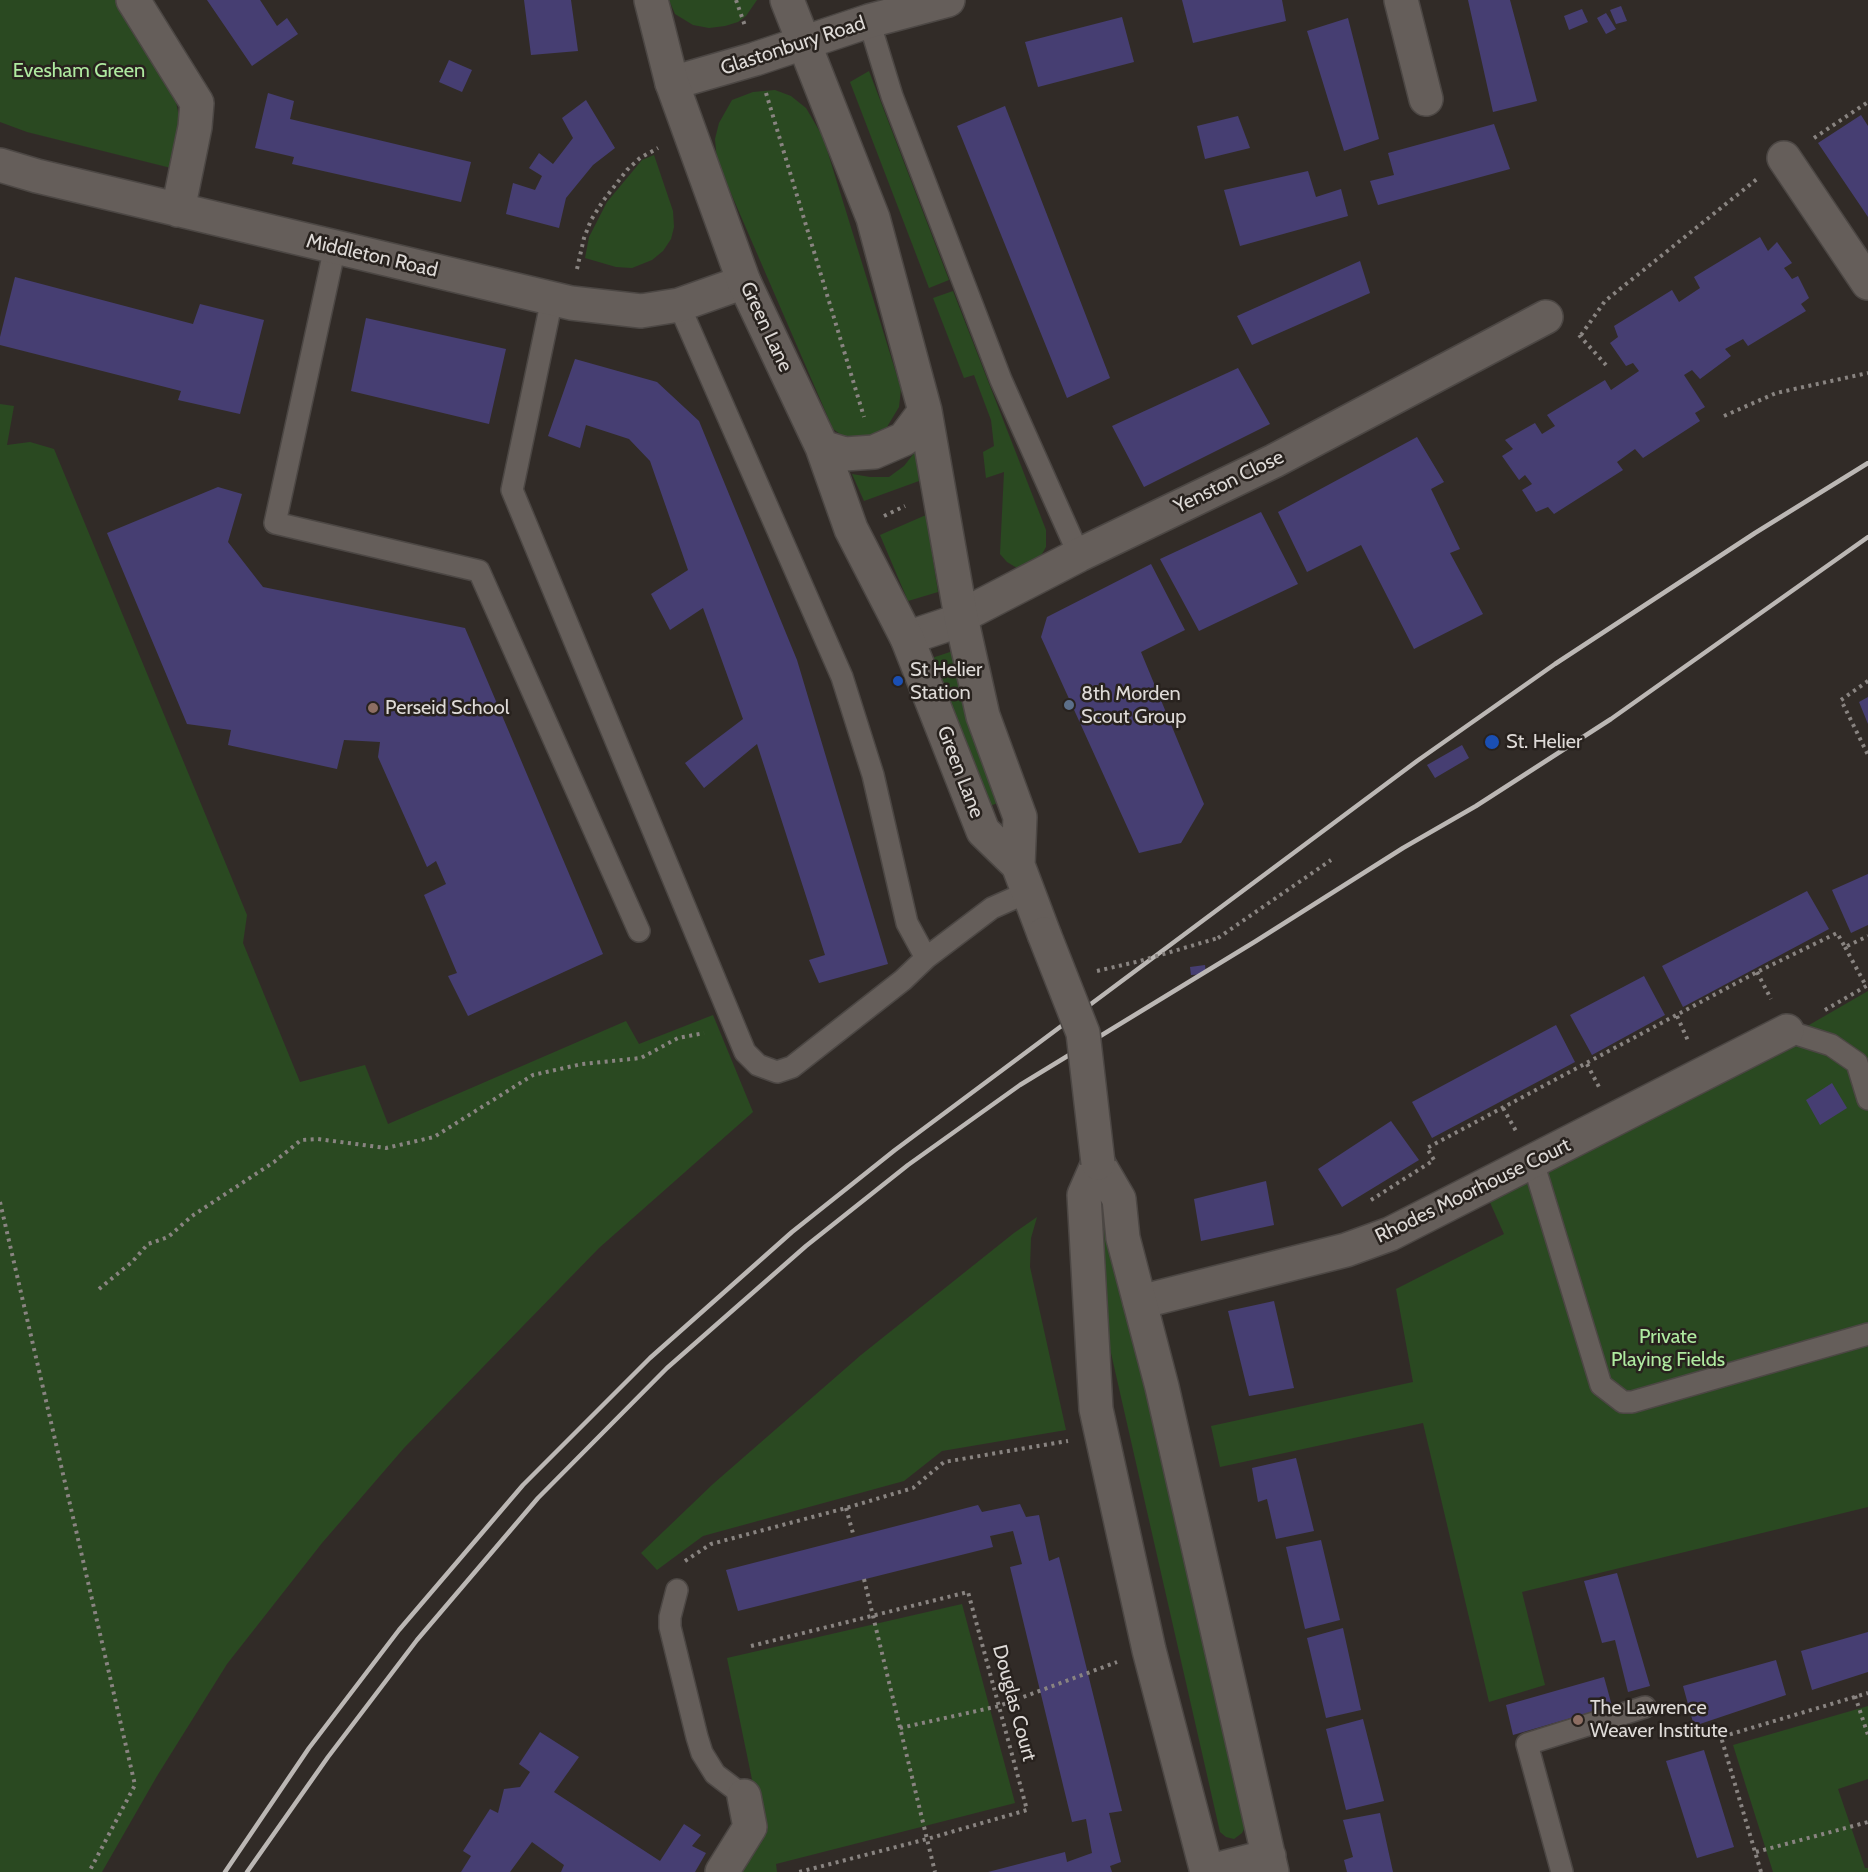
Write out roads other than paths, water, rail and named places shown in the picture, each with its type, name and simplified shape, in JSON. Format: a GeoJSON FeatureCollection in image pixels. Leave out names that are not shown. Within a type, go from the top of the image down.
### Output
{"type":"FeatureCollection","features":[{"type":"Feature","properties":{"kind":"main road"},"geometry":{"type":"LineString","coordinates":[[133,0],[197,103],[195,127],[178,210]]}},
{"type":"Feature","properties":{"kind":"main road","name":"Green Lane"},"geometry":{"type":"LineString","coordinates":[[651,0],[672,83],[744,282],[822,447],[851,529],[907,638],[983,831],[1023,879]]}},
{"type":"Feature","properties":{"kind":"main road","name":"Green Lane"},"geometry":{"type":"LineString","coordinates":[[787,0],[873,218],[925,411],[961,617],[983,717],[1020,817],[1023,879]]}},
{"type":"Feature","properties":{"kind":"main road","name":"Glastonbury Road"},"geometry":{"type":"LineString","coordinates":[[672,83],[755,59],[869,21],[948,0]]}},
{"type":"Feature","properties":{"kind":"main road"},"geometry":{"type":"LineString","coordinates":[[1401,0],[1426,99]]}},
{"type":"Feature","properties":{"kind":"main road"},"geometry":{"type":"LineString","coordinates":[[1784,158],[1868,283]]}},
{"type":"Feature","properties":{"kind":"main road","name":"Middleton Road"},"geometry":{"type":"LineString","coordinates":[[0,165],[37,176],[561,301],[641,311],[679,305],[744,282]]}},
{"type":"Feature","properties":{"kind":"main road","name":"Yenston Close"},"geometry":{"type":"LineString","coordinates":[[907,638],[949,624],[1079,555],[1274,460],[1546,317]]}},
{"type":"Feature","properties":{"kind":"main road"},"geometry":{"type":"LineString","coordinates":[[822,447],[845,454],[874,452],[904,439],[925,411]]}},
{"type":"Feature","properties":{"kind":"main road"},"geometry":{"type":"LineString","coordinates":[[1023,879],[1083,1033],[1098,1163],[1119,1199],[1123,1238],[1162,1387],[1271,1864],[1207,1872],[1149,1650],[1096,1409],[1084,1195],[1098,1163]]}},
{"type":"Feature","properties":{"kind":"main road","name":"Rhodes Moorhouse Court"},"geometry":{"type":"LineString","coordinates":[[1140,1302],[1346,1250],[1390,1234],[1787,1031]]}},
{"type":"Feature","properties":{"kind":"main road"},"geometry":{"type":"LineString","coordinates":[[722,1872],[750,1827],[744,1796]]}},
{"type":"Feature","properties":{"kind":"lane"},"geometry":{"type":"LineString","coordinates":[[869,21],[892,96],[1001,380],[1079,555]]}},
{"type":"Feature","properties":{"kind":"lane"},"geometry":{"type":"LineString","coordinates":[[335,248],[275,524],[479,571],[639,931]]}},
{"type":"Feature","properties":{"kind":"lane"},"geometry":{"type":"LineString","coordinates":[[561,301],[512,490],[745,1052],[758,1065],[777,1072],[792,1067],[903,980],[926,958],[992,908],[1023,879]]}},
{"type":"Feature","properties":{"kind":"lane"},"geometry":{"type":"LineString","coordinates":[[679,305],[842,677],[873,775],[907,923],[926,958]]}},
{"type":"Feature","properties":{"kind":"lane"},"geometry":{"type":"LineString","coordinates":[[1787,1031],[1832,1045],[1857,1064],[1868,1099]]}},
{"type":"Feature","properties":{"kind":"lane"},"geometry":{"type":"LineString","coordinates":[[1533,1162],[1601,1385],[1623,1402],[1632,1402],[1868,1334]]}},
{"type":"Feature","properties":{"kind":"lane"},"geometry":{"type":"LineString","coordinates":[[677,1590],[670,1617],[670,1627],[702,1753],[715,1774],[744,1796]]}},
{"type":"Feature","properties":{"kind":"lane"},"geometry":{"type":"LineString","coordinates":[[1562,1872],[1527,1744],[1645,1707]]}},
{"type":"Feature","properties":{"kind":"railway"},"geometry":{"type":"LineString","coordinates":[[225,1872],[309,1748],[399,1630],[523,1485],[650,1358],[792,1232],[895,1150],[1417,761],[1555,664],[1755,533],[1868,463]]}},
{"type":"Feature","properties":{"kind":"railway"},"geometry":{"type":"LineString","coordinates":[[247,1872],[328,1757],[417,1640],[538,1498],[667,1368],[806,1246],[908,1165],[1020,1085],[1403,848],[1476,806],[1611,719],[1868,537]]}},
{"type":"Feature","properties":{"kind":"place","name":"St Helier Station"},"geometry":{"type":"Point","coordinates":[898,681]}},
{"type":"Feature","properties":{"kind":"place","name":"8th Morden Scout Group"},"geometry":{"type":"Point","coordinates":[1069,705]}},
{"type":"Feature","properties":{"kind":"place","name":"Perseid School"},"geometry":{"type":"Point","coordinates":[373,708]}},
{"type":"Feature","properties":{"kind":"place","name":"St. Helier"},"geometry":{"type":"Point","coordinates":[1492,742]}},
{"type":"Feature","properties":{"kind":"place","name":"The Lawrence Weaver Institute"},"geometry":{"type":"Point","coordinates":[1578,1720]}},
{"type":"Feature","properties":{"kind":"park label","name":"Evesham Green"},"geometry":{"type":"Point","coordinates":[79,71]}},
{"type":"Feature","properties":{"kind":"park label","name":"Private Playing Fields"},"geometry":{"type":"Point","coordinates":[1668,1348]}}]}
